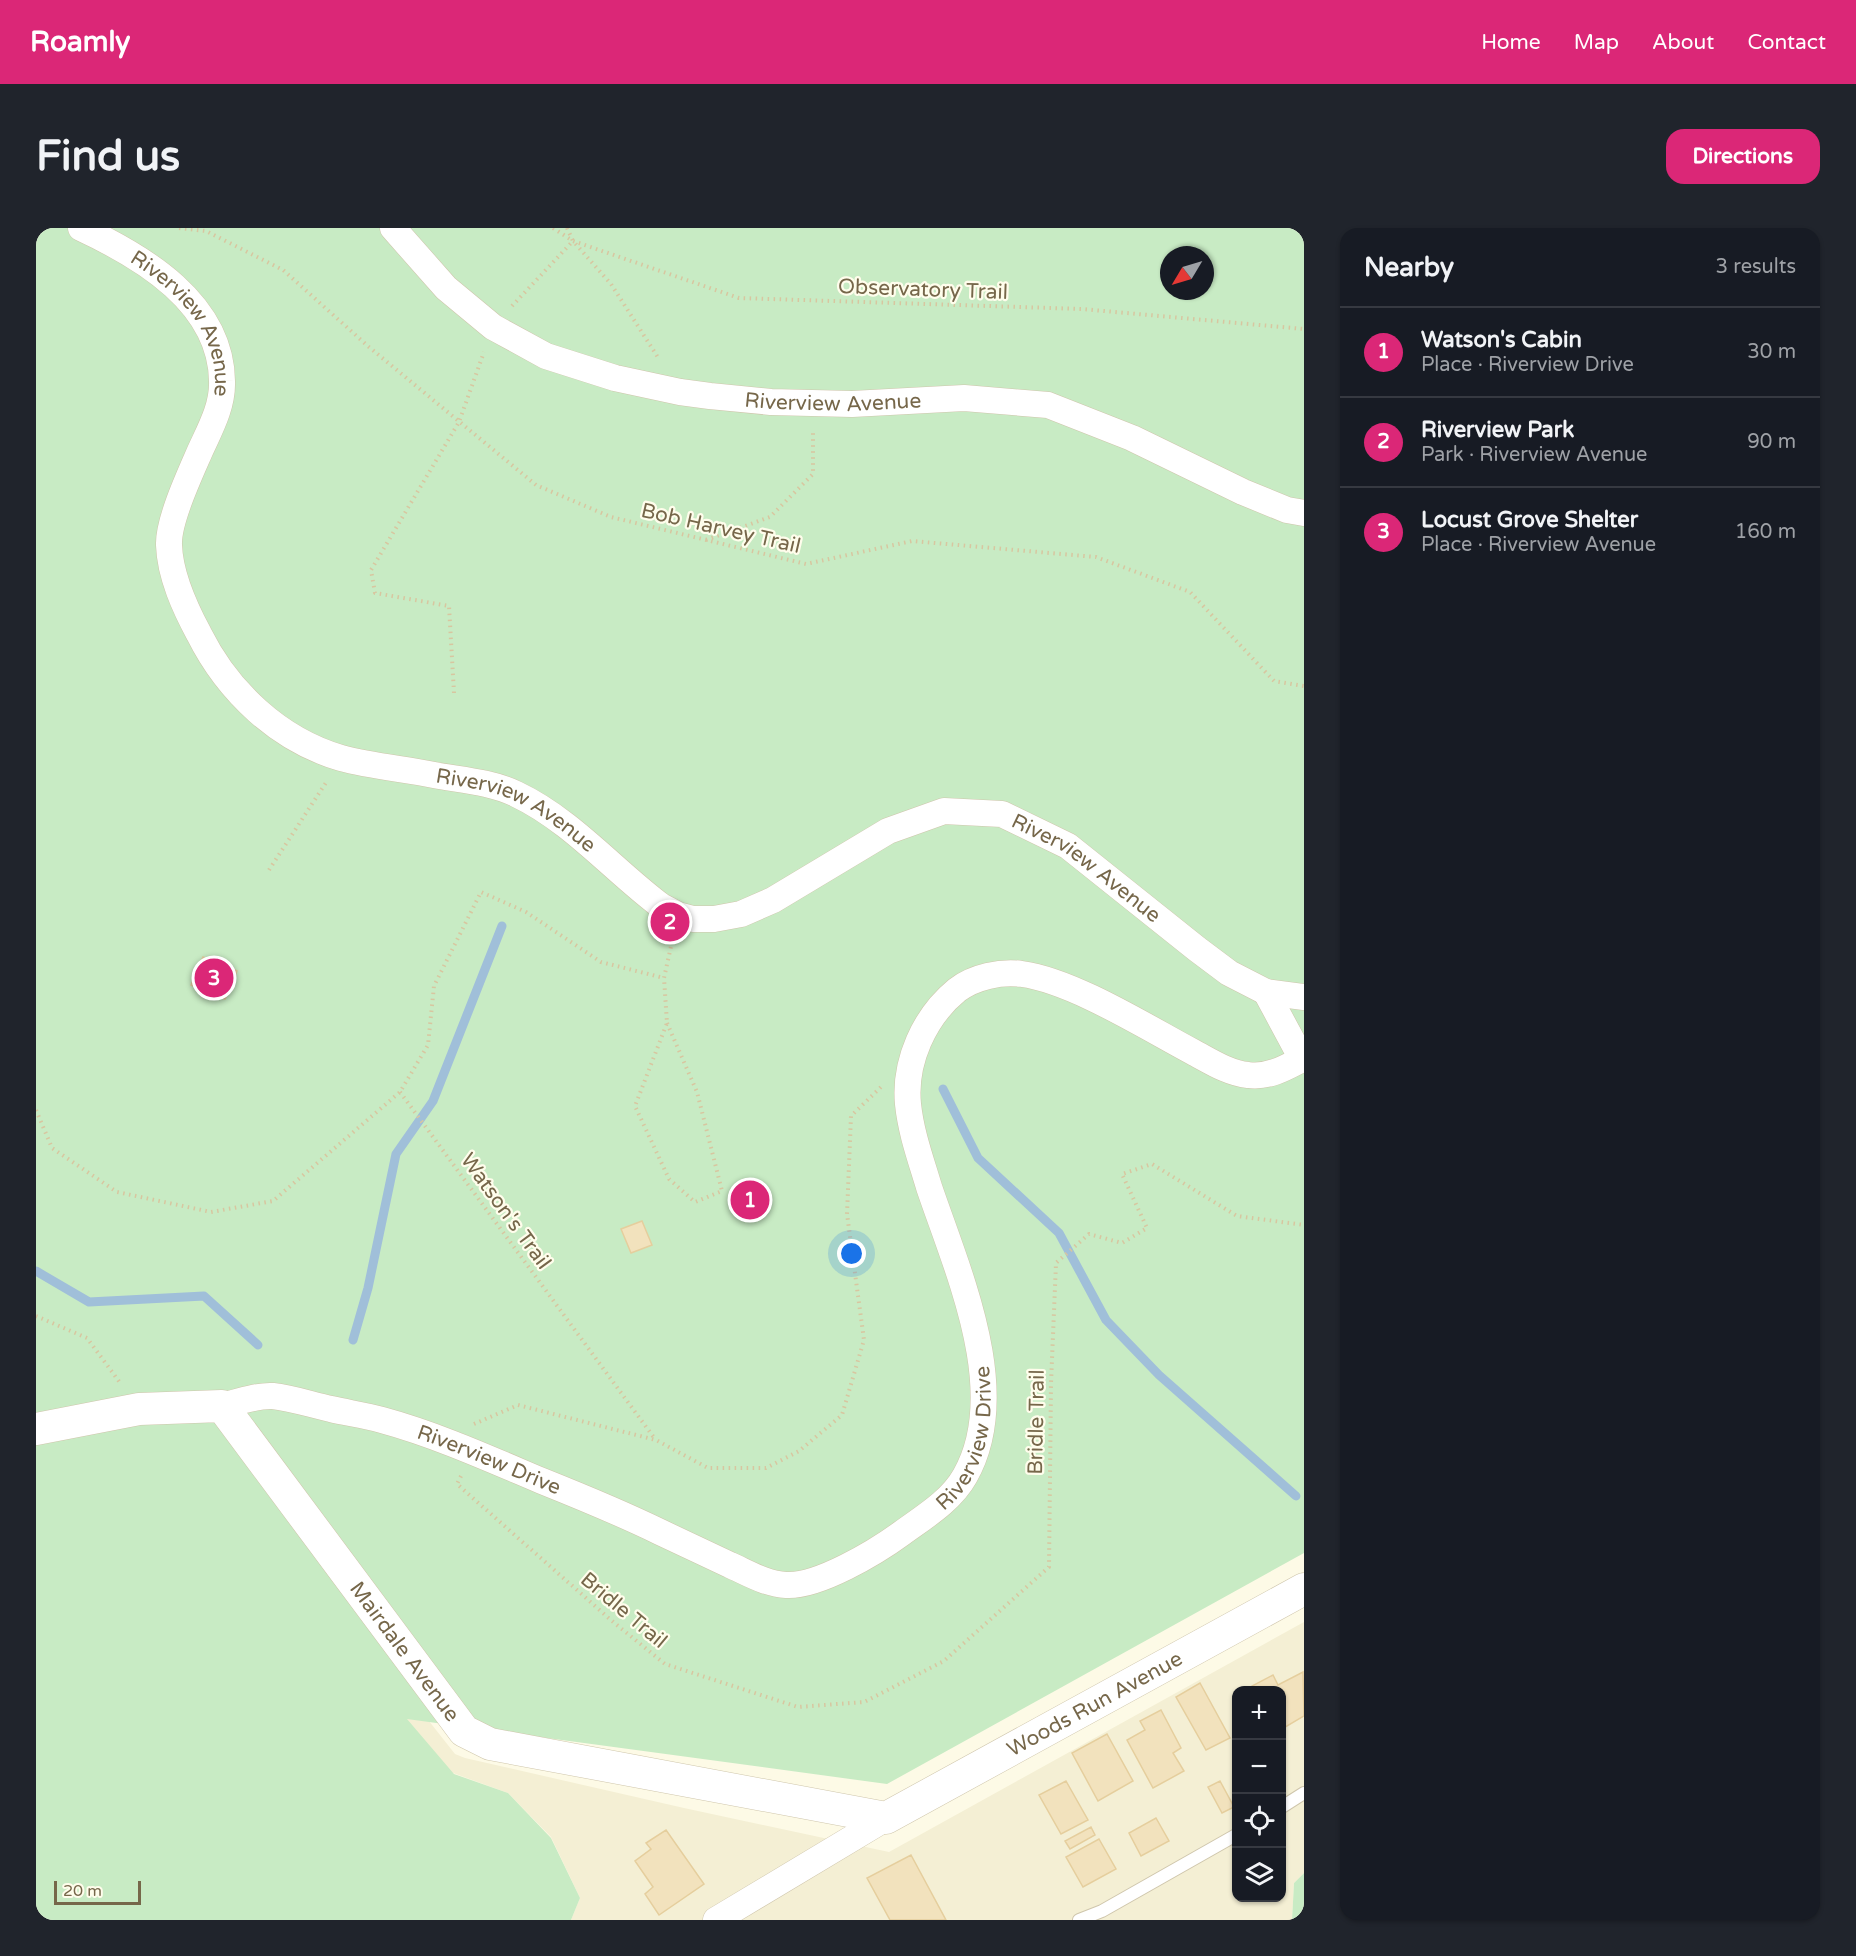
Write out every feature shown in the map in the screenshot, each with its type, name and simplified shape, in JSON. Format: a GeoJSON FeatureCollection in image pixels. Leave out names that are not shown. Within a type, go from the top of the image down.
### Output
{"type":"FeatureCollection","features":[{"type":"Feature","properties":{"kind":"street","name":"Riverview Avenue"},"geometry":{"type":"LineString","coordinates":[[81,228],[114,243],[147,263],[172,283],[210,330],[218,353],[222,381],[220,405],[188,479],[174,519],[169,544],[174,573],[184,603],[200,637],[219,669],[270,723],[306,744],[342,758],[514,792],[542,808],[661,906],[678,915],[693,919],[714,919],[741,914],[773,900],[888,831],[944,811],[1002,814],[1068,846],[1229,973],[1266,992],[1304,997]]}},
{"type":"Feature","properties":{"kind":"street","name":"Riverview Avenue"},"geometry":{"type":"LineString","coordinates":[[393,228],[446,288],[493,327],[546,356],[615,378],[680,392],[771,402],[852,404],[964,398],[1048,405],[1132,438],[1243,492],[1287,510],[1304,513]]}},
{"type":"Feature","properties":{"kind":"street","name":"Riverview Drive"},"geometry":{"type":"LineString","coordinates":[[222,1406],[269,1396],[383,1420],[473,1452],[632,1518],[762,1580],[786,1585],[823,1579],[889,1542],[946,1500],[965,1476],[978,1444],[983,1414],[983,1384],[970,1310],[915,1142],[908,1103],[909,1077],[914,1055],[937,1010],[960,988],[978,979],[1002,973],[1023,974],[1050,981],[1090,998],[1224,1068],[1249,1075],[1266,1075],[1289,1067],[1303,1058]]}},
{"type":"Feature","properties":{"kind":"street"},"geometry":{"type":"LineString","coordinates":[[1266,992],[1303,1058]]}},
{"type":"Feature","properties":{"kind":"street"},"geometry":{"type":"LineString","coordinates":[[36,1429],[139,1408],[222,1406]]}},
{"type":"Feature","properties":{"kind":"street","name":"Mairdale Avenue"},"geometry":{"type":"LineString","coordinates":[[222,1406],[464,1731],[490,1744],[886,1818]]}},
{"type":"Feature","properties":{"kind":"street","name":"Woods Run Avenue"},"geometry":{"type":"LineString","coordinates":[[886,1818],[1304,1589]]}},
{"type":"Feature","properties":{"kind":"street"},"geometry":{"type":"LineString","coordinates":[[716,1920],[886,1818]]}},
{"type":"Feature","properties":{"kind":"lane"},"geometry":{"type":"LineString","coordinates":[[1286,1804],[1304,1793]]}},
{"type":"Feature","properties":{"kind":"lane"},"geometry":{"type":"LineString","coordinates":[[1079,1920],[1102,1911],[1232,1837]]}},
{"type":"Feature","properties":{"kind":"path","name":"Bob Harvey Trail"},"geometry":{"type":"LineString","coordinates":[[179,228],[206,231],[283,270],[369,347],[536,485],[611,517],[806,564],[912,541],[1096,557],[1190,592],[1274,681],[1304,686]]}},
{"type":"Feature","properties":{"kind":"path","name":"Observatory Trail"},"geometry":{"type":"LineString","coordinates":[[553,228],[573,241],[739,298],[1082,309],[1304,329]]}},
{"type":"Feature","properties":{"kind":"path"},"geometry":{"type":"LineString","coordinates":[[567,228],[573,241],[611,284],[680,392]]}},
{"type":"Feature","properties":{"kind":"path"},"geometry":{"type":"LineString","coordinates":[[454,693],[449,606],[375,593],[371,570],[459,422],[493,327],[573,241]]}},
{"type":"Feature","properties":{"kind":"path"},"geometry":{"type":"LineString","coordinates":[[705,541],[770,517],[813,474],[813,403]]}},
{"type":"Feature","properties":{"kind":"path"},"geometry":{"type":"LineString","coordinates":[[269,870],[342,758]]}},
{"type":"Feature","properties":{"kind":"path"},"geometry":{"type":"LineString","coordinates":[[36,1110],[52,1148],[117,1192],[211,1212],[273,1201],[332,1153],[400,1092],[428,1045],[434,986],[481,892],[526,912],[601,962],[664,978]]}},
{"type":"Feature","properties":{"kind":"path"},"geometry":{"type":"LineString","coordinates":[[667,1023],[635,1106],[669,1179],[695,1202],[722,1191],[697,1092],[667,1023],[664,978],[678,915]]}},
{"type":"Feature","properties":{"kind":"path","name":"Bridle Trail"},"geometry":{"type":"LineString","coordinates":[[914,1055],[851,1116],[847,1214],[864,1340],[842,1415],[799,1451],[766,1468],[708,1468],[656,1440],[518,1406],[474,1424],[473,1452],[457,1484],[612,1621],[665,1664],[798,1707],[864,1702],[944,1661],[1049,1567],[1051,1383],[1056,1263],[1089,1234],[1122,1243],[1147,1228],[1122,1174],[1152,1164],[1237,1216],[1304,1225]]}},
{"type":"Feature","properties":{"kind":"path","name":"Watson's Trail"},"geometry":{"type":"LineString","coordinates":[[400,1092],[656,1440]]}},
{"type":"Feature","properties":{"kind":"path"},"geometry":{"type":"LineString","coordinates":[[36,1316],[87,1338],[139,1408]]}},
{"type":"Feature","properties":{"kind":"shaded area"},"geometry":{"type":"Polygon","coordinates":[[[1304,1622],[1304,1873],[1294,1883],[1292,1920],[571,1920],[580,1898],[551,1837],[508,1793],[398,1753],[365,1640],[455,1754],[684,1808],[889,1852],[1304,1622]]]}},
{"type":"Feature","properties":{"kind":"green space"},"geometry":{"type":"Polygon","coordinates":[[[36,228],[1304,228],[1304,1553],[887,1784],[407,1719],[454,1774],[508,1793],[551,1838],[580,1898],[571,1920],[36,1920],[36,228]]]}},
{"type":"Feature","properties":{"kind":"green space"},"geometry":{"type":"Polygon","coordinates":[[[1304,1873],[1304,1920],[1292,1920],[1294,1883],[1304,1873]]]}},
{"type":"Feature","properties":{"kind":"building"},"geometry":{"type":"Polygon","coordinates":[[[203,957],[237,971],[225,999],[191,985],[203,957]]]}},
{"type":"Feature","properties":{"kind":"building"},"geometry":{"type":"Polygon","coordinates":[[[760,1184],[767,1210],[739,1217],[733,1190],[760,1184]]]}},
{"type":"Feature","properties":{"kind":"building"},"geometry":{"type":"Polygon","coordinates":[[[642,1221],[652,1245],[631,1253],[621,1229],[642,1221]]]}},
{"type":"Feature","properties":{"kind":"building"},"geometry":{"type":"Polygon","coordinates":[[[1303,1672],[1304,1716],[1286,1727],[1286,1686],[1252,1686],[1273,1675],[1278,1685],[1303,1672]]]}},
{"type":"Feature","properties":{"kind":"building"},"geometry":{"type":"Polygon","coordinates":[[[1200,1683],[1230,1738],[1206,1750],[1176,1697],[1200,1683]]]}},
{"type":"Feature","properties":{"kind":"building"},"geometry":{"type":"Polygon","coordinates":[[[1161,1710],[1181,1748],[1173,1753],[1184,1771],[1153,1788],[1127,1740],[1145,1730],[1140,1721],[1161,1710]]]}},
{"type":"Feature","properties":{"kind":"building"},"geometry":{"type":"Polygon","coordinates":[[[1107,1734],[1133,1781],[1098,1801],[1072,1753],[1107,1734]]]}},
{"type":"Feature","properties":{"kind":"building"},"geometry":{"type":"Polygon","coordinates":[[[1066,1781],[1088,1820],[1061,1834],[1039,1795],[1066,1781]]]}},
{"type":"Feature","properties":{"kind":"building"},"geometry":{"type":"Polygon","coordinates":[[[1220,1781],[1232,1803],[1232,1808],[1222,1813],[1208,1787],[1220,1781]]]}},
{"type":"Feature","properties":{"kind":"building"},"geometry":{"type":"Polygon","coordinates":[[[1156,1818],[1169,1841],[1141,1856],[1129,1833],[1156,1818]]]}},
{"type":"Feature","properties":{"kind":"building"},"geometry":{"type":"Polygon","coordinates":[[[1091,1827],[1095,1835],[1070,1849],[1065,1841],[1091,1827]]]}},
{"type":"Feature","properties":{"kind":"building"},"geometry":{"type":"Polygon","coordinates":[[[666,1830],[704,1884],[659,1915],[645,1894],[653,1887],[635,1861],[651,1849],[646,1843],[666,1830]]]}},
{"type":"Feature","properties":{"kind":"building"},"geometry":{"type":"Polygon","coordinates":[[[1099,1839],[1116,1869],[1083,1887],[1066,1857],[1099,1839]]]}},
{"type":"Feature","properties":{"kind":"building"},"geometry":{"type":"Polygon","coordinates":[[[911,1855],[946,1920],[890,1920],[867,1878],[911,1855]]]}},
{"type":"Feature","properties":{"kind":"waterway"},"geometry":{"type":"LineString","coordinates":[[353,1340],[368,1288],[396,1154],[433,1101],[502,926]]}},
{"type":"Feature","properties":{"kind":"waterway"},"geometry":{"type":"LineString","coordinates":[[943,1089],[978,1158],[1059,1233],[1106,1320],[1159,1375],[1296,1496]]}},
{"type":"Feature","properties":{"kind":"waterway"},"geometry":{"type":"LineString","coordinates":[[36,1271],[89,1302],[204,1296],[258,1345]]}},
{"type":"Feature","properties":{"kind":"place","name":"Riverview Park"},"geometry":{"type":"Point","coordinates":[670,922]}},
{"type":"Feature","properties":{"kind":"place","name":"Locust Grove Shelter"},"geometry":{"type":"Point","coordinates":[214,978]}},
{"type":"Feature","properties":{"kind":"place","name":"Watson's Cabin"},"geometry":{"type":"Point","coordinates":[750,1200]}}]}
